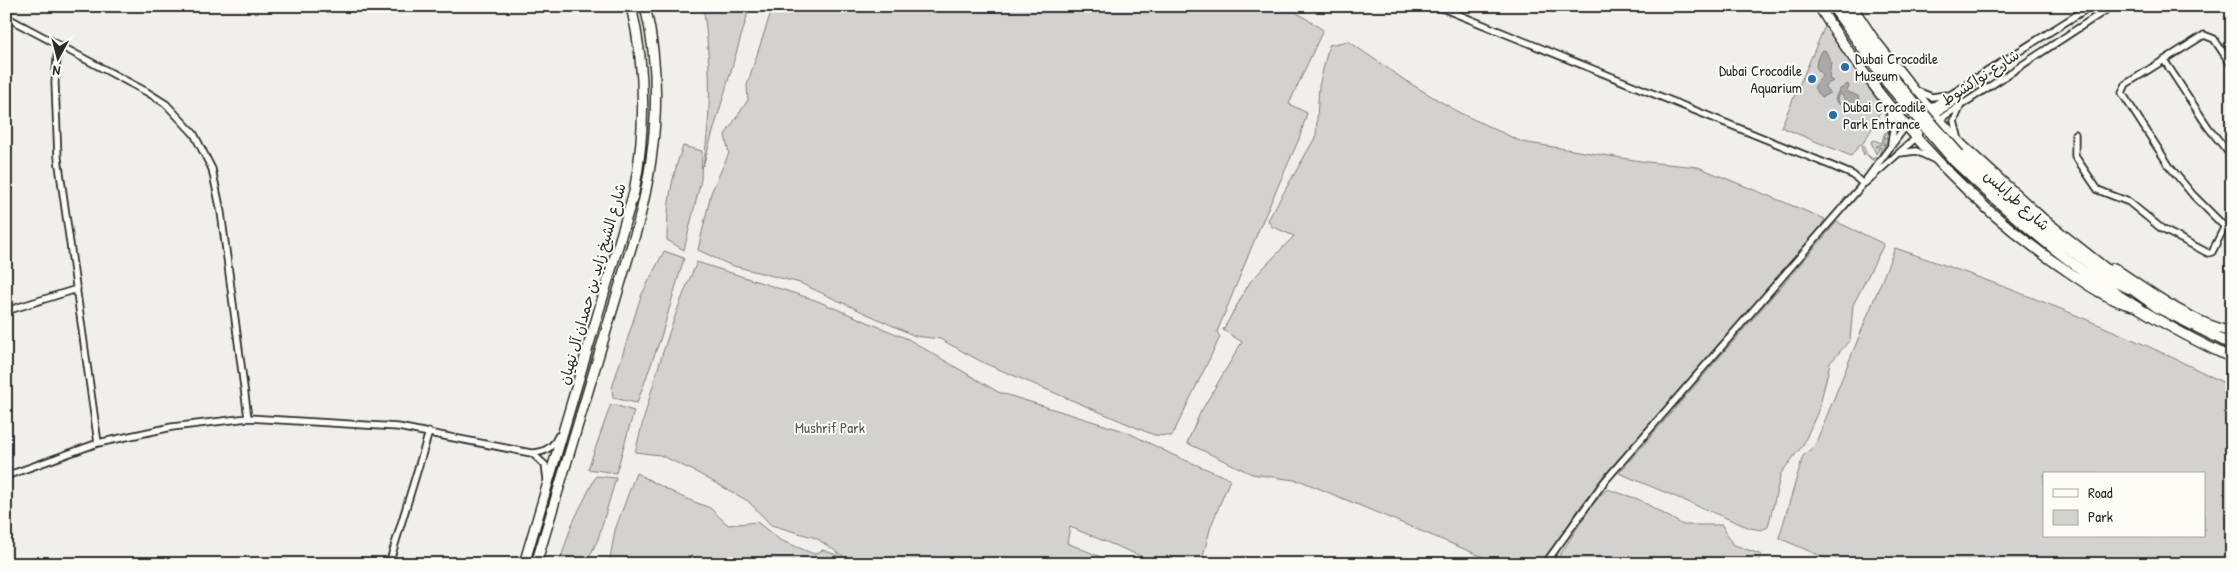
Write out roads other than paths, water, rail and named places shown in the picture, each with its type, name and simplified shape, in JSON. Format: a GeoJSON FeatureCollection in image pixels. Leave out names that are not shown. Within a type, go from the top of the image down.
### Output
{"type":"FeatureCollection","features":[{"type":"Feature","properties":{"kind":"highway","name":"شارع الشيخ زايد بن حمدان آل نهيان"},"geometry":{"type":"LineString","coordinates":[[524,564],[625,227],[636,180],[643,125],[643,82],[631,6]]}},
{"type":"Feature","properties":{"kind":"highway","name":"شارع الشيخ زايد بن حمدان آل نهيان"},"geometry":{"type":"LineString","coordinates":[[536,564],[636,228],[646,188],[653,138],[655,100],[652,46],[645,6]]}},
{"type":"Feature","properties":{"kind":"highway"},"geometry":{"type":"LineString","coordinates":[[1819,6],[1886,102],[1936,162],[1986,209],[2042,254],[2096,289],[2133,306]]}},
{"type":"Feature","properties":{"kind":"highway","name":"شارع طرابلس"},"geometry":{"type":"LineString","coordinates":[[1832,6],[1889,80],[2006,211],[2045,244],[2133,306],[2232,358]]}},
{"type":"Feature","properties":{"kind":"highway","name":"شارع طرابلس"},"geometry":{"type":"LineString","coordinates":[[1843,6],[1889,80]]}},
{"type":"Feature","properties":{"kind":"highway"},"geometry":{"type":"LineString","coordinates":[[1852,6],[1873,38],[1907,82],[1962,145],[2016,196],[2133,290]]}},
{"type":"Feature","properties":{"kind":"highway"},"geometry":{"type":"LineString","coordinates":[[1916,138],[1918,127],[1933,114],[1967,91],[1974,79]]}},
{"type":"Feature","properties":{"kind":"highway","name":"شارع طرابلس"},"geometry":{"type":"LineString","coordinates":[[1957,158],[2065,248],[2112,281],[2133,290],[2166,312],[2232,345]]}},
{"type":"Feature","properties":{"kind":"highway"},"geometry":{"type":"LineString","coordinates":[[2090,256],[2103,261],[2188,314],[2216,328],[2232,332]]}},
{"type":"Feature","properties":{"kind":"street"},"geometry":{"type":"LineString","coordinates":[[1437,6],[1849,173],[1863,184]]}},
{"type":"Feature","properties":{"kind":"street","name":"شارع نواكشوط"},"geometry":{"type":"LineString","coordinates":[[1933,114],[1953,93],[2091,6]]}},
{"type":"Feature","properties":{"kind":"street","name":"شارع نواكشوط"},"geometry":{"type":"LineString","coordinates":[[1863,184],[1906,126],[1963,104],[2112,6]]}},
{"type":"Feature","properties":{"kind":"street"},"geometry":{"type":"LineString","coordinates":[[6,17],[166,104],[194,134],[204,150],[212,169],[221,212],[248,418]]}},
{"type":"Feature","properties":{"kind":"street"},"geometry":{"type":"LineString","coordinates":[[2232,66],[2214,39],[2208,35],[2197,38],[2126,84],[2123,90],[2123,96],[2170,167],[2224,228],[2232,234]]}},
{"type":"Feature","properties":{"kind":"street"},"geometry":{"type":"LineString","coordinates":[[58,46],[54,83],[58,158],[98,443]]}},
{"type":"Feature","properties":{"kind":"street"},"geometry":{"type":"LineString","coordinates":[[2164,60],[2208,127],[2232,157]]}},
{"type":"Feature","properties":{"kind":"street"},"geometry":{"type":"LineString","coordinates":[[1907,82],[1920,93],[1929,97],[1953,93]]}},
{"type":"Feature","properties":{"kind":"street"},"geometry":{"type":"LineString","coordinates":[[1886,102],[1894,124],[1889,148]]}},
{"type":"Feature","properties":{"kind":"street"},"geometry":{"type":"LineString","coordinates":[[1962,145],[1954,124],[1956,114],[1963,104]]}},
{"type":"Feature","properties":{"kind":"street"},"geometry":{"type":"LineString","coordinates":[[2075,134],[2075,156],[2098,190],[2129,202],[2162,230],[2208,253],[2212,252],[2224,228]]}},
{"type":"Feature","properties":{"kind":"street"},"geometry":{"type":"LineString","coordinates":[[1545,564],[1604,482],[1863,184],[1872,179],[1916,138]]}},
{"type":"Feature","properties":{"kind":"street"},"geometry":{"type":"LineString","coordinates":[[1895,156],[1906,151],[1916,151],[1936,162]]}},
{"type":"Feature","properties":{"kind":"street"},"geometry":{"type":"LineString","coordinates":[[6,310],[77,289]]}},
{"type":"Feature","properties":{"kind":"street"},"geometry":{"type":"LineString","coordinates":[[6,476],[98,443],[172,427],[248,418],[377,425],[429,432],[531,453],[542,452],[552,447],[571,408]]}},
{"type":"Feature","properties":{"kind":"street"},"geometry":{"type":"LineString","coordinates":[[389,564],[429,432]]}},
{"type":"Feature","properties":{"kind":"street"},"geometry":{"type":"LineString","coordinates":[[531,453],[545,465],[547,488]]}},
{"type":"Feature","properties":{"kind":"street"},"geometry":{"type":"LineString","coordinates":[[6,560],[14,564]]}},
{"type":"Feature","properties":{"kind":"place","name":"Dubai Crocodile Museum"},"geometry":{"type":"Point","coordinates":[1845,67]}},
{"type":"Feature","properties":{"kind":"place","name":"Dubai Crocodile Aquarium"},"geometry":{"type":"Point","coordinates":[1812,79]}},
{"type":"Feature","properties":{"kind":"place","name":"Dubai Crocodile Park Entrance"},"geometry":{"type":"Point","coordinates":[1833,115]}},
{"type":"Feature","properties":{"kind":"park label","name":"Mushrif Park"},"geometry":{"type":"Point","coordinates":[830,427]}}]}
